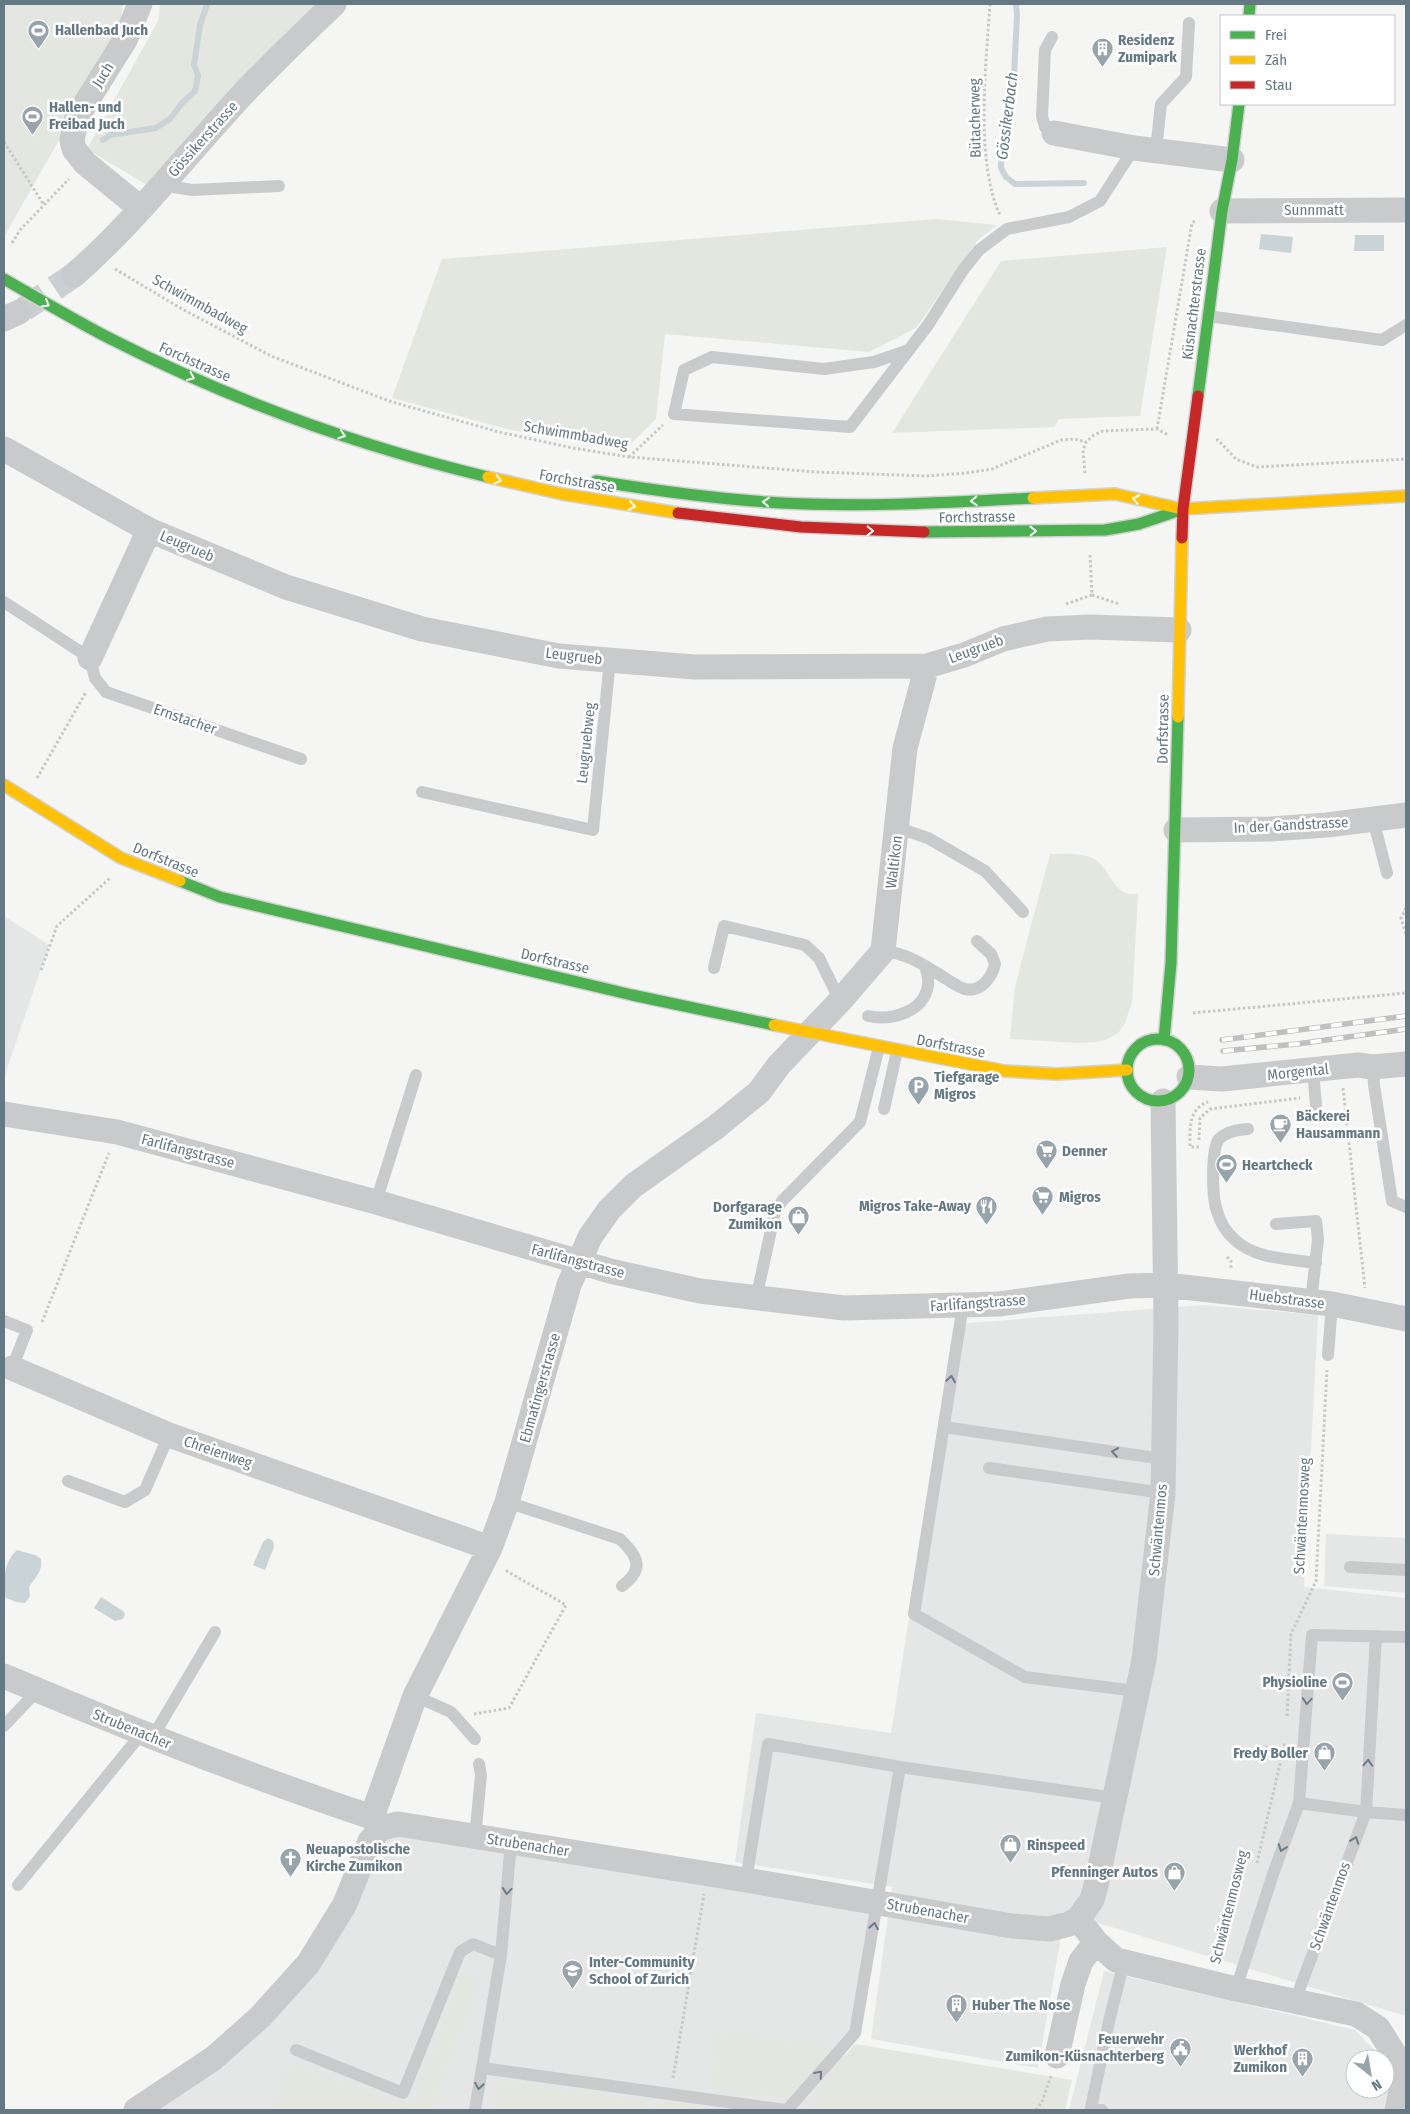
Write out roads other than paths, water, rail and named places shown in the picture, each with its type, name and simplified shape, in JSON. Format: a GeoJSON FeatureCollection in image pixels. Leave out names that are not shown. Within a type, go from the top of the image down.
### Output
{"type":"FeatureCollection","features":[{"type":"Feature","properties":{"kind":"main road","name":"Küsnachterstrasse"},"geometry":{"type":"LineString","coordinates":[[1183,509],[1222,211],[1240,105]]}},
{"type":"Feature","properties":{"kind":"main road","name":"Forchstrasse"},"geometry":{"type":"LineString","coordinates":[[4,279],[144,356],[270,410],[407,456],[537,489],[738,522],[862,531],[947,533],[1066,531],[1125,527],[1183,509],[1406,496]]}},
{"type":"Feature","properties":{"kind":"main road","name":"Forchstrasse"},"geometry":{"type":"LineString","coordinates":[[580,478],[668,492],[766,502],[814,504],[933,503],[1114,494],[1183,509]]}},
{"type":"Feature","properties":{"kind":"main road","name":"Dorfstrasse"},"geometry":{"type":"LineString","coordinates":[[1164,1040],[1171,963],[1176,830],[1183,509]]}},
{"type":"Feature","properties":{"kind":"main road","name":"Dorfstrasse"},"geometry":{"type":"LineString","coordinates":[[4,785],[120,858],[220,897],[632,995],[879,1048],[1005,1071],[1057,1074],[1127,1070]]}},
{"type":"Feature","properties":{"kind":"main road"},"geometry":{"type":"LineString","coordinates":[[1164,1040],[1181,1049],[1187,1058],[1189,1077],[1180,1093],[1163,1101],[1152,1101],[1142,1097],[1134,1090],[1127,1070],[1129,1059],[1135,1050],[1148,1042],[1164,1040]]}},
{"type":"Feature","properties":{"kind":"street","name":"Gössikerstrasse"},"geometry":{"type":"LineString","coordinates":[[74,275],[95,257],[162,185],[242,94],[334,4]]}},
{"type":"Feature","properties":{"kind":"street","name":"Juch"},"geometry":{"type":"LineString","coordinates":[[139,5],[125,40],[76,117],[72,140],[79,157],[85,163],[140,208]]}},
{"type":"Feature","properties":{"kind":"street"},"geometry":{"type":"LineString","coordinates":[[1054,133],[1145,149],[1232,160]]}},
{"type":"Feature","properties":{"kind":"street","name":"Sunnmatt"},"geometry":{"type":"LineString","coordinates":[[1222,211],[1406,210]]}},
{"type":"Feature","properties":{"kind":"street","name":"Leugrueb"},"geometry":{"type":"LineString","coordinates":[[4,449],[150,530],[286,588],[422,629],[559,656],[694,667],[927,666],[964,655],[1003,638],[1047,629],[1090,627],[1180,630]]}},
{"type":"Feature","properties":{"kind":"street"},"geometry":{"type":"LineString","coordinates":[[93,668],[150,530]]}},
{"type":"Feature","properties":{"kind":"street","name":"Waltikon"},"geometry":{"type":"LineString","coordinates":[[883,951],[898,828],[905,748],[927,666]]}},
{"type":"Feature","properties":{"kind":"street","name":"In der Gandstrasse"},"geometry":{"type":"LineString","coordinates":[[1176,830],[1270,829],[1406,815]]}},
{"type":"Feature","properties":{"kind":"street"},"geometry":{"type":"LineString","coordinates":[[810,1032],[840,1001],[883,951]]}},
{"type":"Feature","properties":{"kind":"street","name":"Ebmatingerstrasse"},"geometry":{"type":"LineString","coordinates":[[136,2110],[214,2058],[260,2017],[308,1964],[345,1904],[377,1822],[415,1696],[487,1553],[507,1502],[569,1285],[590,1237],[605,1216],[633,1186],[716,1127],[759,1092],[779,1066],[810,1032]]}},
{"type":"Feature","properties":{"kind":"street","name":"Morgental"},"geometry":{"type":"LineString","coordinates":[[1189,1077],[1222,1079],[1358,1065],[1374,1067],[1406,1064]]}},
{"type":"Feature","properties":{"kind":"street","name":"Schwäntenmos"},"geometry":{"type":"LineString","coordinates":[[1078,1919],[1092,1900],[1137,1691],[1145,1650],[1163,1493],[1166,1285],[1163,1101]]}},
{"type":"Feature","properties":{"kind":"street","name":"Farlifangstrasse"},"geometry":{"type":"LineString","coordinates":[[4,1114],[117,1132],[376,1202],[610,1271],[700,1291],[844,1308],[999,1304],[1129,1286],[1166,1285]]}},
{"type":"Feature","properties":{"kind":"street","name":"Huebstrasse"},"geometry":{"type":"LineString","coordinates":[[1166,1285],[1322,1303],[1406,1319]]}},
{"type":"Feature","properties":{"kind":"street","name":"Chreienweg"},"geometry":{"type":"LineString","coordinates":[[12,1368],[169,1435],[487,1553]]}},
{"type":"Feature","properties":{"kind":"street","name":"Strubenacher"},"geometry":{"type":"LineString","coordinates":[[4,1676],[147,1736],[377,1822],[746,1880],[1012,1926],[1060,1928],[1078,1919]]}},
{"type":"Feature","properties":{"kind":"street"},"geometry":{"type":"LineString","coordinates":[[1078,1919],[1096,1942],[1120,1961],[1236,1989],[1356,2014],[1378,2028],[1395,2055],[1401,2074],[1401,2092],[1397,2110]]}},
{"type":"Feature","properties":{"kind":"street"},"geometry":{"type":"LineString","coordinates":[[1057,2056],[1073,1984],[1081,1961],[1096,1942]]}},
{"type":"Feature","properties":{"kind":"lane"},"geometry":{"type":"LineString","coordinates":[[909,350],[874,362],[824,369],[712,357],[684,370],[674,414],[850,427],[909,350],[928,325],[963,270],[979,250],[1007,229],[1069,217],[1100,201],[1145,149],[1161,104],[1186,77],[1189,23]]}},
{"type":"Feature","properties":{"kind":"lane"},"geometry":{"type":"LineString","coordinates":[[1052,37],[1044,50],[1042,116],[1045,127],[1054,133]]}},
{"type":"Feature","properties":{"kind":"lane"},"geometry":{"type":"LineString","coordinates":[[162,185],[192,190],[280,186]]}},
{"type":"Feature","properties":{"kind":"lane"},"geometry":{"type":"LineString","coordinates":[[1208,316],[1382,340],[1406,325]]}},
{"type":"Feature","properties":{"kind":"lane","name":"Ernstacher"},"geometry":{"type":"LineString","coordinates":[[4,602],[93,668],[106,692],[301,759]]}},
{"type":"Feature","properties":{"kind":"lane","name":"Leugruebweg"},"geometry":{"type":"LineString","coordinates":[[422,792],[593,830],[610,660]]}},
{"type":"Feature","properties":{"kind":"lane"},"geometry":{"type":"LineString","coordinates":[[1373,819],[1387,873]]}},
{"type":"Feature","properties":{"kind":"lane"},"geometry":{"type":"LineString","coordinates":[[898,828],[928,838],[985,871],[1023,912]]}},
{"type":"Feature","properties":{"kind":"lane"},"geometry":{"type":"LineString","coordinates":[[714,968],[724,926],[805,945],[819,958],[840,1001]]}},
{"type":"Feature","properties":{"kind":"lane"},"geometry":{"type":"LineString","coordinates":[[883,951],[906,956],[966,989],[977,988],[990,977],[995,964],[991,954],[977,941]]}},
{"type":"Feature","properties":{"kind":"lane"},"geometry":{"type":"LineString","coordinates":[[868,1016],[893,1018],[914,1006],[926,992],[928,978],[926,966]]}},
{"type":"Feature","properties":{"kind":"lane"},"geometry":{"type":"LineString","coordinates":[[756,1298],[775,1212],[782,1201],[860,1122],[879,1048]]}},
{"type":"Feature","properties":{"kind":"lane"},"geometry":{"type":"LineString","coordinates":[[884,1110],[898,1051]]}},
{"type":"Feature","properties":{"kind":"lane"},"geometry":{"type":"LineString","coordinates":[[1374,1067],[1375,1090],[1392,1201],[1406,1207]]}},
{"type":"Feature","properties":{"kind":"lane"},"geometry":{"type":"LineString","coordinates":[[1313,1070],[1316,1105]]}},
{"type":"Feature","properties":{"kind":"lane"},"geometry":{"type":"LineString","coordinates":[[376,1202],[416,1075]]}},
{"type":"Feature","properties":{"kind":"lane"},"geometry":{"type":"LineString","coordinates":[[1248,1129],[1233,1130],[1219,1139],[1214,1152],[1216,1211],[1224,1227],[1236,1241],[1251,1250],[1274,1257],[1316,1263]]}},
{"type":"Feature","properties":{"kind":"lane"},"geometry":{"type":"LineString","coordinates":[[1276,1224],[1316,1221],[1318,1239],[1316,1263],[1328,1355]]}},
{"type":"Feature","properties":{"kind":"lane"},"geometry":{"type":"LineString","coordinates":[[963,1305],[914,1614],[1025,1676],[1137,1691]]}},
{"type":"Feature","properties":{"kind":"lane","name":"Chreienweg"},"geometry":{"type":"LineString","coordinates":[[4,1321],[27,1330],[12,1368]]}},
{"type":"Feature","properties":{"kind":"lane"},"geometry":{"type":"LineString","coordinates":[[944,1428],[1163,1459]]}},
{"type":"Feature","properties":{"kind":"lane"},"geometry":{"type":"LineString","coordinates":[[68,1481],[125,1502],[145,1490],[169,1435]]}},
{"type":"Feature","properties":{"kind":"lane"},"geometry":{"type":"LineString","coordinates":[[989,1468],[1163,1493]]}},
{"type":"Feature","properties":{"kind":"lane"},"geometry":{"type":"LineString","coordinates":[[507,1502],[620,1539],[633,1551],[638,1566],[632,1579],[622,1586]]}},
{"type":"Feature","properties":{"kind":"lane"},"geometry":{"type":"LineString","coordinates":[[1350,1567],[1406,1570]]}},
{"type":"Feature","properties":{"kind":"lane"},"geometry":{"type":"LineString","coordinates":[[18,1885],[147,1736],[215,1632]]}},
{"type":"Feature","properties":{"kind":"lane"},"geometry":{"type":"LineString","coordinates":[[1236,1989],[1299,1803],[1312,1634],[1406,1638]]}},
{"type":"Feature","properties":{"kind":"lane","name":"Schwäntenmos"},"geometry":{"type":"LineString","coordinates":[[1295,2001],[1366,1812],[1376,1636]]}},
{"type":"Feature","properties":{"kind":"lane"},"geometry":{"type":"LineString","coordinates":[[4,1726],[38,1690]]}},
{"type":"Feature","properties":{"kind":"lane"},"geometry":{"type":"LineString","coordinates":[[415,1696],[452,1712],[475,1739]]}},
{"type":"Feature","properties":{"kind":"lane"},"geometry":{"type":"LineString","coordinates":[[746,1880],[768,1744],[900,1767],[1114,1798]]}},
{"type":"Feature","properties":{"kind":"lane"},"geometry":{"type":"LineString","coordinates":[[475,1838],[482,1776],[478,1764]]}},
{"type":"Feature","properties":{"kind":"lane"},"geometry":{"type":"LineString","coordinates":[[482,2068],[786,2110],[855,2033],[900,1767]]}},
{"type":"Feature","properties":{"kind":"lane"},"geometry":{"type":"LineString","coordinates":[[1299,1803],[1406,1815]]}},
{"type":"Feature","properties":{"kind":"lane"},"geometry":{"type":"LineString","coordinates":[[475,2110],[501,1955],[511,1842]]}},
{"type":"Feature","properties":{"kind":"lane"},"geometry":{"type":"LineString","coordinates":[[296,2050],[402,2093],[460,1952],[473,1944],[501,1955]]}},
{"type":"Feature","properties":{"kind":"lane"},"geometry":{"type":"LineString","coordinates":[[1083,2110],[1120,1961]]}},
{"type":"Feature","properties":{"kind":"lane"},"geometry":{"type":"LineString","coordinates":[[1102,2110],[1091,2108],[1120,1961]]}},
{"type":"Feature","properties":{"kind":"waterway"},"geometry":{"type":"LineString","coordinates":[[103,140],[110,135],[156,128],[170,119],[182,103],[195,91],[198,75],[194,65],[200,25],[207,4]]}},
{"type":"Feature","properties":{"kind":"waterway","name":"Gössikerbach"},"geometry":{"type":"LineString","coordinates":[[1016,4],[1013,96],[1003,135],[1001,168],[1006,177],[1015,184],[1084,183]]}},
{"type":"Feature","properties":{"kind":"tunnel"},"geometry":{"type":"LineString","coordinates":[[24,309],[74,275]]}},
{"type":"Feature","properties":{"kind":"railway"},"geometry":{"type":"LineString","coordinates":[[1222,1040],[1406,1016]]}},
{"type":"Feature","properties":{"kind":"railway"},"geometry":{"type":"LineString","coordinates":[[1223,1051],[1297,1044],[1406,1029]]}},
{"type":"Feature","properties":{"kind":"place","name":"Hallenbad Juch"},"geometry":{"type":"Point","coordinates":[39,49]}},
{"type":"Feature","properties":{"kind":"place","name":"Residenz Zumipark"},"geometry":{"type":"Point","coordinates":[1102,68]}},
{"type":"Feature","properties":{"kind":"place","name":"Hallen- und Freibad Juch"},"geometry":{"type":"Point","coordinates":[33,135]}},
{"type":"Feature","properties":{"kind":"place","name":"Tiefgarage Migros"},"geometry":{"type":"Point","coordinates":[918,1105]}},
{"type":"Feature","properties":{"kind":"place","name":"Bäckerei Hausammann"},"geometry":{"type":"Point","coordinates":[1280,1144]}},
{"type":"Feature","properties":{"kind":"place","name":"Denner"},"geometry":{"type":"Point","coordinates":[1046,1170]}},
{"type":"Feature","properties":{"kind":"place","name":"Heartcheck"},"geometry":{"type":"Point","coordinates":[1226,1184]}},
{"type":"Feature","properties":{"kind":"place","name":"Migros"},"geometry":{"type":"Point","coordinates":[1043,1216]}},
{"type":"Feature","properties":{"kind":"place","name":"Migros Take-Away"},"geometry":{"type":"Point","coordinates":[987,1225]}},
{"type":"Feature","properties":{"kind":"place","name":"Dorfgarage Zumikon"},"geometry":{"type":"Point","coordinates":[798,1235]}},
{"type":"Feature","properties":{"kind":"place","name":"Physioline"},"geometry":{"type":"Point","coordinates":[1343,1701]}},
{"type":"Feature","properties":{"kind":"place","name":"Fredy Boller"},"geometry":{"type":"Point","coordinates":[1324,1772]}},
{"type":"Feature","properties":{"kind":"place","name":"Rinspeed"},"geometry":{"type":"Point","coordinates":[1011,1864]}},
{"type":"Feature","properties":{"kind":"place","name":"Neuapostolische Kirche Zumikon"},"geometry":{"type":"Point","coordinates":[290,1877]}},
{"type":"Feature","properties":{"kind":"place","name":"Pfenninger Autos"},"geometry":{"type":"Point","coordinates":[1174,1891]}},
{"type":"Feature","properties":{"kind":"place","name":"Inter-Community School of Zurich"},"geometry":{"type":"Point","coordinates":[573,1990]}},
{"type":"Feature","properties":{"kind":"place","name":"Huber The Nose"},"geometry":{"type":"Point","coordinates":[956,2024]}},
{"type":"Feature","properties":{"kind":"place","name":"Feuerwehr Zumikon-Küsnachterberg"},"geometry":{"type":"Point","coordinates":[1180,2067]}},
{"type":"Feature","properties":{"kind":"place","name":"Werkhof Zumikon"},"geometry":{"type":"Point","coordinates":[1303,2078]}}]}
